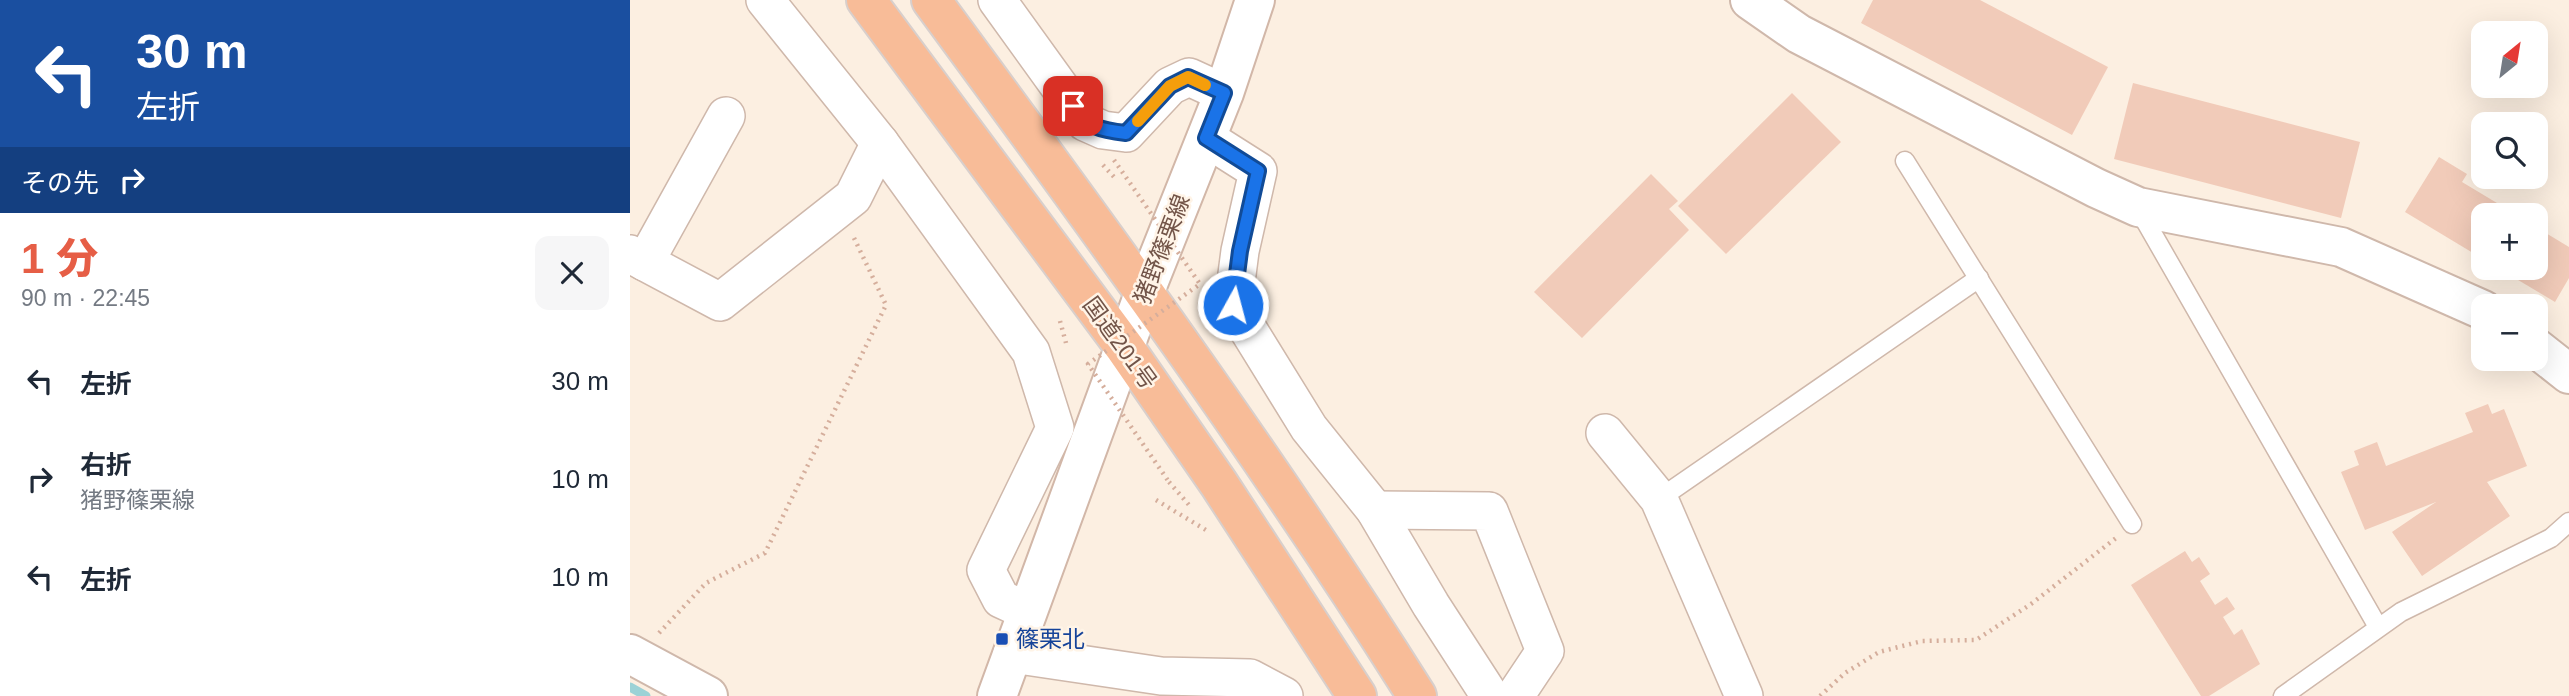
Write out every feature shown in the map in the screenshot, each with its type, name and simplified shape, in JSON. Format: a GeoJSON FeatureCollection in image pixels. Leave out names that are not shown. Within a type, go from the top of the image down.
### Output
{"type":"FeatureCollection","features":[{"type":"Feature","properties":{"kind":"highway","name":"国道201号"},"geometry":{"type":"LineString","coordinates":[[866,0],[1125,348],[1219,484],[1357,696]]}},
{"type":"Feature","properties":{"kind":"highway"},"geometry":{"type":"LineString","coordinates":[[931,0],[1145,291],[1377,631],[1417,696]]}},
{"type":"Feature","properties":{"kind":"street"},"geometry":{"type":"LineString","coordinates":[[765,0],[880,143],[1031,352],[1055,428],[986,570],[1001,599],[1027,611]]}},
{"type":"Feature","properties":{"kind":"street"},"geometry":{"type":"LineString","coordinates":[[997,0],[1085,122],[1103,130],[1126,133],[1170,86],[1188,77],[1224,93]]}},
{"type":"Feature","properties":{"kind":"street","name":"猪野篠栗線"},"geometry":{"type":"LineString","coordinates":[[998,696],[1145,291],[1224,93],[1255,0]]}},
{"type":"Feature","properties":{"kind":"street"},"geometry":{"type":"LineString","coordinates":[[1750,0],[1799,34],[2096,188],[2138,206],[2341,247],[2471,305]]}},
{"type":"Feature","properties":{"kind":"street"},"geometry":{"type":"LineString","coordinates":[[726,116],[637,258],[720,302],[853,197],[880,143]]}},
{"type":"Feature","properties":{"kind":"street"},"geometry":{"type":"LineString","coordinates":[[1206,138],[1258,171],[1240,251],[1233,305],[1309,428],[1375,510],[1431,605],[1490,696]]}},
{"type":"Feature","properties":{"kind":"street"},"geometry":{"type":"LineString","coordinates":[[2548,357],[2569,374]]}},
{"type":"Feature","properties":{"kind":"street"},"geometry":{"type":"LineString","coordinates":[[1605,433],[1659,499],[1744,696]]}},
{"type":"Feature","properties":{"kind":"street"},"geometry":{"type":"LineString","coordinates":[[1375,510],[1489,512],[1545,651],[1515,696]]}},
{"type":"Feature","properties":{"kind":"street"},"geometry":{"type":"LineString","coordinates":[[1012,654],[1161,676],[1194,686],[1250,678],[1284,696]]}},
{"type":"Feature","properties":{"kind":"street"},"geometry":{"type":"LineString","coordinates":[[633,656],[708,696]]}},
{"type":"Feature","properties":{"kind":"lane"},"geometry":{"type":"LineString","coordinates":[[1905,161],[2133,524]]}},
{"type":"Feature","properties":{"kind":"lane"},"geometry":{"type":"LineString","coordinates":[[2138,206],[2378,627]]}},
{"type":"Feature","properties":{"kind":"lane"},"geometry":{"type":"LineString","coordinates":[[1659,499],[1979,278]]}},
{"type":"Feature","properties":{"kind":"lane"},"geometry":{"type":"LineString","coordinates":[[2283,696],[2401,612],[2551,538],[2569,522]]}},
{"type":"Feature","properties":{"kind":"path"},"geometry":{"type":"LineString","coordinates":[[1114,160],[1200,284],[1088,364],[1169,482],[1192,509]]}},
{"type":"Feature","properties":{"kind":"path"},"geometry":{"type":"LineString","coordinates":[[633,656],[706,583],[765,553],[886,305],[849,227],[853,197]]}},
{"type":"Feature","properties":{"kind":"path"},"geometry":{"type":"LineString","coordinates":[[1156,500],[1215,536],[1199,518]]}},
{"type":"Feature","properties":{"kind":"path"},"geometry":{"type":"LineString","coordinates":[[1820,696],[1845,673],[1879,652],[1922,641],[1976,640],[2031,604],[2133,524]]}},
{"type":"Feature","properties":{"kind":"building"},"geometry":{"type":"Polygon","coordinates":[[[1873,0],[1980,0],[2108,67],[2072,135],[1861,23],[1873,0]]]}},
{"type":"Feature","properties":{"kind":"building"},"geometry":{"type":"Polygon","coordinates":[[[2133,83],[2360,142],[2341,218],[2114,159],[2133,83]]]}},
{"type":"Feature","properties":{"kind":"building"},"geometry":{"type":"Polygon","coordinates":[[[1792,93],[1841,142],[1726,254],[1678,206],[1792,93]]]}},
{"type":"Feature","properties":{"kind":"building"},"geometry":{"type":"Polygon","coordinates":[[[2439,157],[2467,174],[2462,182],[2497,203],[2471,203],[2471,252],[2405,212],[2439,157]]]}},
{"type":"Feature","properties":{"kind":"building"},"geometry":{"type":"Polygon","coordinates":[[[1651,174],[1678,201],[1669,209],[1689,230],[1582,338],[1534,292],[1651,174]]]}},
{"type":"Feature","properties":{"kind":"building"},"geometry":{"type":"Polygon","coordinates":[[[2548,234],[2569,247],[2569,278],[2555,302],[2548,298],[2548,294],[2542,294],[2518,280],[2548,280],[2548,234]]]}},
{"type":"Feature","properties":{"kind":"building"},"geometry":{"type":"Polygon","coordinates":[[[2488,404],[2492,414],[2504,409],[2527,466],[2487,482],[2510,516],[2422,576],[2392,532],[2436,502],[2365,530],[2341,472],[2359,465],[2354,451],[2377,442],[2386,466],[2473,432],[2465,413],[2488,404]]]}},
{"type":"Feature","properties":{"kind":"building"},"geometry":{"type":"Polygon","coordinates":[[[2185,551],[2192,562],[2199,557],[2210,574],[2200,581],[2215,605],[2227,597],[2235,609],[2223,617],[2234,635],[2242,629],[2260,664],[2209,696],[2201,696],[2131,585],[2185,551]]]}},
{"type":"Feature","properties":{"kind":"waterway"},"geometry":{"type":"LineString","coordinates":[[630,687],[646,696]]}},
{"type":"Feature","properties":{"kind":"slow traffic"},"geometry":{"type":"LineString","coordinates":[[1138,121],[1170,86],[1188,77],[1205,85]]}},
{"type":"Feature","properties":{"kind":"place","name":"篠栗北"},"geometry":{"type":"Point","coordinates":[1002,639]}},
{"type":"Feature","properties":{"kind":"route"},"geometry":{"type":"LineString","coordinates":[[1073,106],[1085,122],[1103,130],[1126,133],[1170,86],[1188,77],[1224,93],[1206,138],[1258,171],[1240,251],[1233,305]]}}]}
